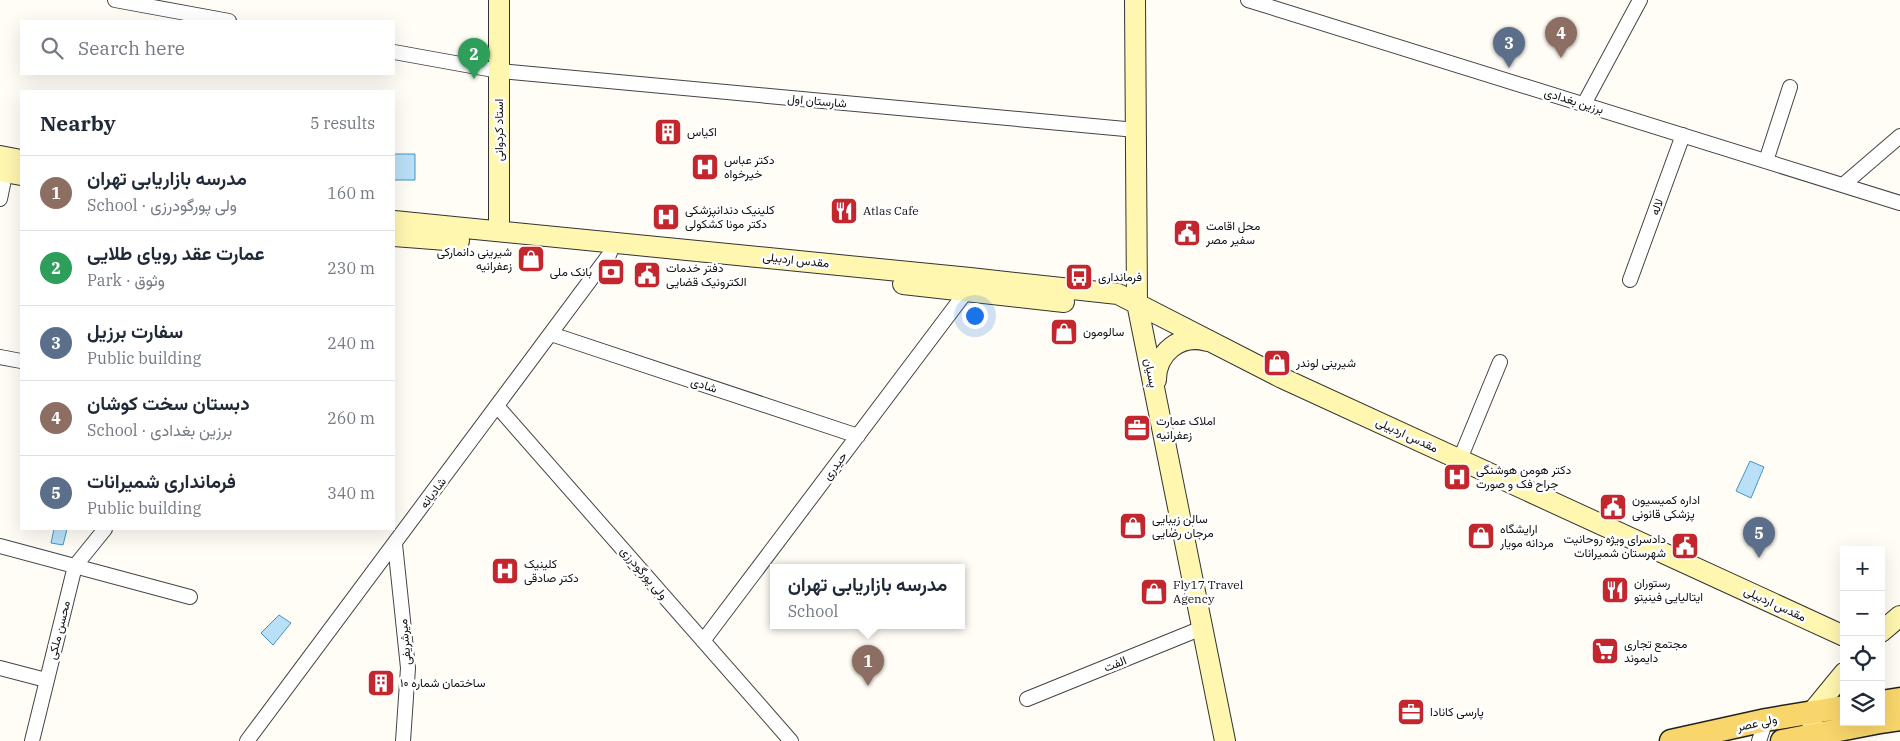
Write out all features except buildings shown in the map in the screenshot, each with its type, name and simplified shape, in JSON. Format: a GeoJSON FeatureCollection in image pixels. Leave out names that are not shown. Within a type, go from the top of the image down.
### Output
{"type":"FeatureCollection","features":[{"type":"Feature","properties":{"kind":"main road","name":"استاد کردوانی"},"geometry":{"type":"LineString","coordinates":[[498,237],[499,0]]}},
{"type":"Feature","properties":{"kind":"main road","name":"پسیان"},"geometry":{"type":"LineString","coordinates":[[1135,0],[1137,303],[1225,741]]}},
{"type":"Feature","properties":{"kind":"main road","name":"مقدس اردبیلی"},"geometry":{"type":"LineString","coordinates":[[395,221],[498,237],[968,285],[1118,294],[1282,378],[1840,634]]}},
{"type":"Feature","properties":{"kind":"main road","name":"مقدس اردبیلی"},"geometry":{"type":"LineString","coordinates":[[395,236],[498,237]]}},
{"type":"Feature","properties":{"kind":"main road"},"geometry":{"type":"LineString","coordinates":[[1156,396],[1158,363],[1168,349],[1190,339],[1200,339],[1213,343]]}},
{"type":"Feature","properties":{"kind":"main road"},"geometry":{"type":"LineString","coordinates":[[1885,629],[1900,616]]}},
{"type":"Feature","properties":{"kind":"main road"},"geometry":{"type":"LineString","coordinates":[[1811,735],[1812,712],[1840,678]]}},
{"type":"Feature","properties":{"kind":"main road"},"geometry":{"type":"LineString","coordinates":[[1885,701],[1900,699]]}},
{"type":"Feature","properties":{"kind":"main road","name":"ولی عصر"},"geometry":{"type":"LineString","coordinates":[[1671,741],[1763,731],[1812,712],[1840,708]]}},
{"type":"Feature","properties":{"kind":"main road","name":"ولی عصر"},"geometry":{"type":"LineString","coordinates":[[1885,721],[1900,719]]}},
{"type":"Feature","properties":{"kind":"main road","name":"ولی عصر"},"geometry":{"type":"LineString","coordinates":[[1782,741],[1859,726]]}},
{"type":"Feature","properties":{"kind":"street"},"geometry":{"type":"LineString","coordinates":[[115,0],[225,20]]}},
{"type":"Feature","properties":{"kind":"street","name":"برزین بغدادی"},"geometry":{"type":"LineString","coordinates":[[1248,0],[1900,202]]}},
{"type":"Feature","properties":{"kind":"street"},"geometry":{"type":"LineString","coordinates":[[1584,104],[1640,0]]}},
{"type":"Feature","properties":{"kind":"street","name":"شارستان اول"},"geometry":{"type":"LineString","coordinates":[[395,52],[499,71],[1136,130]]}},
{"type":"Feature","properties":{"kind":"street"},"geometry":{"type":"LineString","coordinates":[[1766,161],[1790,87]]}},
{"type":"Feature","properties":{"kind":"street","name":"لاله"},"geometry":{"type":"LineString","coordinates":[[1630,280],[1683,135]]}},
{"type":"Feature","properties":{"kind":"street"},"geometry":{"type":"LineString","coordinates":[[1843,185],[1900,136]]}},
{"type":"Feature","properties":{"kind":"street"},"geometry":{"type":"LineString","coordinates":[[0,199],[9,165]]}},
{"type":"Feature","properties":{"kind":"street","name":"شادیانه"},"geometry":{"type":"LineString","coordinates":[[248,741],[551,334],[611,248]]}},
{"type":"Feature","properties":{"kind":"street","name":"حیدری"},"geometry":{"type":"LineString","coordinates":[[704,640],[858,436],[968,285]]}},
{"type":"Feature","properties":{"kind":"street","name":"شادی"},"geometry":{"type":"LineString","coordinates":[[551,334],[858,436]]}},
{"type":"Feature","properties":{"kind":"street"},"geometry":{"type":"LineString","coordinates":[[0,357],[20,361]]}},
{"type":"Feature","properties":{"kind":"street"},"geometry":{"type":"LineString","coordinates":[[1460,459],[1500,362]]}},
{"type":"Feature","properties":{"kind":"street","name":"ولی پورگودرزی"},"geometry":{"type":"LineString","coordinates":[[497,406],[791,741]]}},
{"type":"Feature","properties":{"kind":"street","name":"محسن ملکی"},"geometry":{"type":"LineString","coordinates":[[32,741],[74,566],[104,530]]}},
{"type":"Feature","properties":{"kind":"street","name":"میرشریفی"},"geometry":{"type":"LineString","coordinates":[[395,544],[408,668],[403,741]]}},
{"type":"Feature","properties":{"kind":"street"},"geometry":{"type":"LineString","coordinates":[[0,546],[190,596]]}},
{"type":"Feature","properties":{"kind":"street","name":"الفت"},"geometry":{"type":"LineString","coordinates":[[1027,699],[1202,628]]}},
{"type":"Feature","properties":{"kind":"street"},"geometry":{"type":"LineString","coordinates":[[0,668],[46,680]]}},
{"type":"Feature","properties":{"kind":"water"},"geometry":{"type":"Polygon","coordinates":[[[395,154],[415,154],[415,180],[395,180],[395,154]]]}},
{"type":"Feature","properties":{"kind":"water"},"geometry":{"type":"Polygon","coordinates":[[[1750,461],[1764,467],[1751,498],[1736,491],[1750,461]]]}},
{"type":"Feature","properties":{"kind":"water"},"geometry":{"type":"Polygon","coordinates":[[[54,530],[67,530],[63,545],[51,543],[54,530]]]}},
{"type":"Feature","properties":{"kind":"water"},"geometry":{"type":"Polygon","coordinates":[[[279,615],[291,623],[273,645],[261,633],[279,615]]]}},
{"type":"Feature","properties":{"kind":"place","name":"دبستان سخت کوشان"},"geometry":{"type":"Point","coordinates":[1561,58]}},
{"type":"Feature","properties":{"kind":"place","name":"سفارت برزیل"},"geometry":{"type":"Point","coordinates":[1509,68]}},
{"type":"Feature","properties":{"kind":"place","name":"عمارت عقد روياى طلايى"},"geometry":{"type":"Point","coordinates":[474,79]}},
{"type":"Feature","properties":{"kind":"place","name":"اکیاس"},"geometry":{"type":"Point","coordinates":[668,132]}},
{"type":"Feature","properties":{"kind":"place","name":"دکتر عباس خیرخواه"},"geometry":{"type":"Point","coordinates":[705,167]}},
{"type":"Feature","properties":{"kind":"place","name":"Atlas Cafe"},"geometry":{"type":"Point","coordinates":[844,211]}},
{"type":"Feature","properties":{"kind":"place","name":"کلینیک دندانپزشکی دکتر مونا کشکولی"},"geometry":{"type":"Point","coordinates":[666,217]}},
{"type":"Feature","properties":{"kind":"place","name":"محل اقامت سفیر مصر"},"geometry":{"type":"Point","coordinates":[1187,233]}},
{"type":"Feature","properties":{"kind":"place","name":"شیرینی دانمارکی زعفرانیه"},"geometry":{"type":"Point","coordinates":[531,259]}},
{"type":"Feature","properties":{"kind":"place","name":"بانک ملی"},"geometry":{"type":"Point","coordinates":[611,272]}},
{"type":"Feature","properties":{"kind":"place","name":"دفتر خدمات الکترونیک قضایی"},"geometry":{"type":"Point","coordinates":[647,275]}},
{"type":"Feature","properties":{"kind":"place","name":"فرمانداری"},"geometry":{"type":"Point","coordinates":[1079,277]}},
{"type":"Feature","properties":{"kind":"place","name":"سالومون"},"geometry":{"type":"Point","coordinates":[1064,332]}},
{"type":"Feature","properties":{"kind":"place","name":"شیرینی لوندر"},"geometry":{"type":"Point","coordinates":[1277,363]}},
{"type":"Feature","properties":{"kind":"place","name":"املاک عمارت زعفرانیه"},"geometry":{"type":"Point","coordinates":[1137,428]}},
{"type":"Feature","properties":{"kind":"place","name":"دکتر هومن هوشنگی جراح فک و صورت"},"geometry":{"type":"Point","coordinates":[1457,477]}},
{"type":"Feature","properties":{"kind":"place","name":"اداره کمیسیون پزشکی قانونی"},"geometry":{"type":"Point","coordinates":[1613,507]}},
{"type":"Feature","properties":{"kind":"place","name":"سالن زیبایی مرجان رضایی"},"geometry":{"type":"Point","coordinates":[1133,526]}},
{"type":"Feature","properties":{"kind":"place","name":"ارایشگاه مردانه مویار"},"geometry":{"type":"Point","coordinates":[1481,536]}},
{"type":"Feature","properties":{"kind":"place","name":"دادسرای ویژه روحانیت شهرستان شمیرانات"},"geometry":{"type":"Point","coordinates":[1685,546]}},
{"type":"Feature","properties":{"kind":"place","name":"فرمانداری شمیرانات"},"geometry":{"type":"Point","coordinates":[1759,558]}},
{"type":"Feature","properties":{"kind":"place","name":"کلینیک دکتر صادقی"},"geometry":{"type":"Point","coordinates":[505,571]}},
{"type":"Feature","properties":{"kind":"place","name":"رستوران ایتالیایی فینیتو"},"geometry":{"type":"Point","coordinates":[1615,590]}},
{"type":"Feature","properties":{"kind":"place","name":"Fly17 Travel Agency"},"geometry":{"type":"Point","coordinates":[1154,592]}},
{"type":"Feature","properties":{"kind":"place","name":"مجتمع تجاری دایموند"},"geometry":{"type":"Point","coordinates":[1605,651]}},
{"type":"Feature","properties":{"kind":"place","name":"ساختمان شماره ۱۰"},"geometry":{"type":"Point","coordinates":[381,683]}},
{"type":"Feature","properties":{"kind":"place","name":"مدرسه بازاریابی تهران"},"geometry":{"type":"Point","coordinates":[868,686]}},
{"type":"Feature","properties":{"kind":"place","name":"پارسی کانادا"},"geometry":{"type":"Point","coordinates":[1411,712]}}]}
